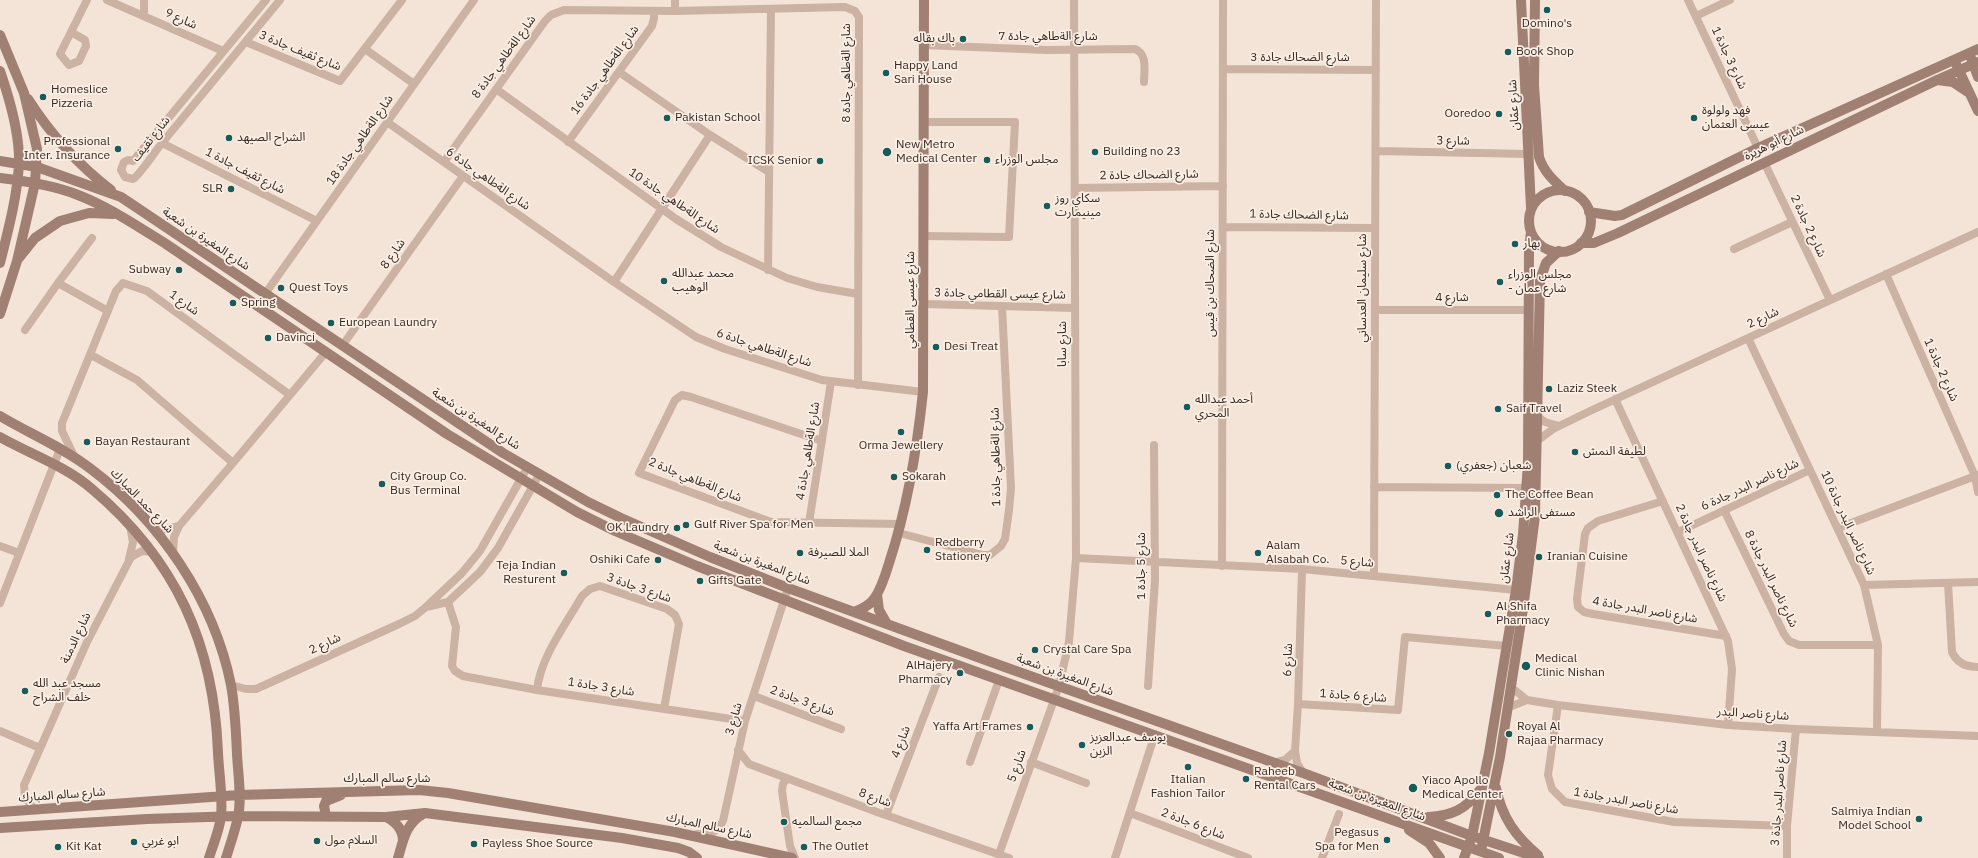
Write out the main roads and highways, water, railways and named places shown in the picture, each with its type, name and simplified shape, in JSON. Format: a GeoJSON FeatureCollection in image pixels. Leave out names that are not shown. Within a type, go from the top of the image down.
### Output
{"type":"FeatureCollection","features":[{"type":"Feature","properties":{"kind":"main road","name":"شارع عيسى القطامي"},"geometry":{"type":"LineString","coordinates":[[854,612],[865,608],[877,594],[900,528],[918,448],[923,392],[924,0]]}},
{"type":"Feature","properties":{"kind":"main road","name":"شارع عمّان"},"geometry":{"type":"LineString","coordinates":[[1521,0],[1531,208]]}},
{"type":"Feature","properties":{"kind":"main road","name":"شارع عمّان"},"geometry":{"type":"LineString","coordinates":[[1535,0],[1534,84],[1539,157],[1542,166],[1550,178],[1565,191]]}},
{"type":"Feature","properties":{"kind":"main road"},"geometry":{"type":"LineString","coordinates":[[0,35],[24,93],[37,149],[37,167],[17,261],[0,314]]}},
{"type":"Feature","properties":{"kind":"main road"},"geometry":{"type":"LineString","coordinates":[[1974,51],[1978,77]]}},
{"type":"Feature","properties":{"kind":"main road","name":"شارع أبو هريرة"},"geometry":{"type":"LineString","coordinates":[[1589,212],[1615,216],[1622,214],[1758,148],[1974,51]]}},
{"type":"Feature","properties":{"kind":"main road"},"geometry":{"type":"LineString","coordinates":[[1955,60],[1978,111]]}},
{"type":"Feature","properties":{"kind":"main road","name":"شارع أبو هريرة"},"geometry":{"type":"LineString","coordinates":[[1581,243],[1594,243],[1618,234],[1764,162],[1975,63]]}},
{"type":"Feature","properties":{"kind":"main road"},"geometry":{"type":"LineString","coordinates":[[0,71],[15,126],[19,163],[10,224],[0,263]]}},
{"type":"Feature","properties":{"kind":"main road"},"geometry":{"type":"LineString","coordinates":[[1937,80],[1953,82],[1962,86],[1970,94]]}},
{"type":"Feature","properties":{"kind":"main road"},"geometry":{"type":"LineString","coordinates":[[24,93],[44,123],[66,151],[92,176],[121,197]]}},
{"type":"Feature","properties":{"kind":"main road"},"geometry":{"type":"LineString","coordinates":[[0,161],[37,167]]}},
{"type":"Feature","properties":{"kind":"main road","name":"شارع المغيرة بن شعبة"},"geometry":{"type":"LineString","coordinates":[[37,167],[121,197],[342,346],[528,468],[621,518],[788,588],[1425,817],[1472,836],[1540,858]]}},
{"type":"Feature","properties":{"kind":"main road"},"geometry":{"type":"LineString","coordinates":[[0,178],[34,183]]}},
{"type":"Feature","properties":{"kind":"main road","name":"شارع المغيرة بن شعبة"},"geometry":{"type":"LineString","coordinates":[[34,183],[78,195],[118,214],[166,244],[447,434],[577,512],[615,531],[697,566],[784,600],[999,680],[1383,815],[1468,848],[1479,855],[1499,858]]}},
{"type":"Feature","properties":{"kind":"main road"},"geometry":{"type":"LineString","coordinates":[[1558,190],[1565,191],[1582,200],[1589,212],[1590,225],[1588,232],[1581,243],[1570,249],[1558,251],[1552,250],[1539,243],[1531,232],[1529,224],[1531,208],[1539,198],[1545,194],[1558,190]]}},
{"type":"Feature","properties":{"kind":"main road"},"geometry":{"type":"LineString","coordinates":[[17,261],[35,238],[60,221],[88,213],[118,214]]}},
{"type":"Feature","properties":{"kind":"main road","name":"شارع عمّان"},"geometry":{"type":"LineString","coordinates":[[1464,858],[1472,836],[1482,787],[1507,646],[1523,534],[1527,488],[1529,248],[1531,232]]}},
{"type":"Feature","properties":{"kind":"main road","name":"شارع عمّان"},"geometry":{"type":"LineString","coordinates":[[1479,855],[1484,840],[1495,783],[1511,687],[1535,516],[1540,280],[1546,263],[1558,251]]}},
{"type":"Feature","properties":{"kind":"main road","name":"شارع حمد المبارك"},"geometry":{"type":"LineString","coordinates":[[0,416],[74,456],[107,481],[152,527],[174,555],[200,595],[210,618],[231,685],[239,795],[238,816],[226,858]]}},
{"type":"Feature","properties":{"kind":"main road","name":"شارع حمد المبارك"},"geometry":{"type":"LineString","coordinates":[[0,437],[73,475],[92,488],[129,523],[154,552],[170,577],[189,615],[202,649],[209,674],[218,732],[221,817],[209,858]]}},
{"type":"Feature","properties":{"kind":"main road"},"geometry":{"type":"LineString","coordinates":[[877,594],[879,610],[887,624]]}},
{"type":"Feature","properties":{"kind":"main road"},"geometry":{"type":"LineString","coordinates":[[1495,783],[1501,808],[1508,823],[1522,841],[1540,858]]}},
{"type":"Feature","properties":{"kind":"main road"},"geometry":{"type":"LineString","coordinates":[[1425,817],[1447,815],[1461,810],[1472,801],[1482,787]]}},
{"type":"Feature","properties":{"kind":"main road","name":"شارع سالم المبارك"},"geometry":{"type":"LineString","coordinates":[[0,812],[239,795],[419,790],[448,793],[690,835],[792,858]]}},
{"type":"Feature","properties":{"kind":"main road"},"geometry":{"type":"LineString","coordinates":[[326,816],[324,806],[326,801],[350,792]]}},
{"type":"Feature","properties":{"kind":"main road"},"geometry":{"type":"LineString","coordinates":[[147,819],[152,813],[153,807],[150,802]]}},
{"type":"Feature","properties":{"kind":"main road"},"geometry":{"type":"LineString","coordinates":[[0,828],[147,819],[238,816],[386,817],[425,813],[622,838],[678,848],[689,852],[697,858]]}},
{"type":"Feature","properties":{"kind":"main road"},"geometry":{"type":"LineString","coordinates":[[398,858],[408,828],[412,822],[425,813]]}},
{"type":"Feature","properties":{"kind":"main road"},"geometry":{"type":"LineString","coordinates":[[1383,815],[1429,843],[1440,858]]}},
{"type":"Feature","properties":{"kind":"main road"},"geometry":{"type":"LineString","coordinates":[[386,817],[394,821],[399,827],[403,835],[403,844]]}},
{"type":"Feature","properties":{"kind":"place","name":"Domino's"},"geometry":{"type":"Point","coordinates":[1547,10]}},
{"type":"Feature","properties":{"kind":"place","name":"باك بقاله"},"geometry":{"type":"Point","coordinates":[963,39]}},
{"type":"Feature","properties":{"kind":"place","name":"Book Shop"},"geometry":{"type":"Point","coordinates":[1508,52]}},
{"type":"Feature","properties":{"kind":"place","name":"Happy Land Sari House"},"geometry":{"type":"Point","coordinates":[886,73]}},
{"type":"Feature","properties":{"kind":"place","name":"Homeslice Pizzeria"},"geometry":{"type":"Point","coordinates":[43,97]}},
{"type":"Feature","properties":{"kind":"place","name":"Ooredoo"},"geometry":{"type":"Point","coordinates":[1499,114]}},
{"type":"Feature","properties":{"kind":"place","name":"Pakistan School"},"geometry":{"type":"Point","coordinates":[667,118]}},
{"type":"Feature","properties":{"kind":"place","name":"فهد ولولوة عيسى العثمان"},"geometry":{"type":"Point","coordinates":[1694,118]}},
{"type":"Feature","properties":{"kind":"place","name":"الشراح الصيهد"},"geometry":{"type":"Point","coordinates":[229,138]}},
{"type":"Feature","properties":{"kind":"place","name":"Professional Inter. Insurance"},"geometry":{"type":"Point","coordinates":[118,149]}},
{"type":"Feature","properties":{"kind":"place","name":"New Metro Medical Center"},"geometry":{"type":"Point","coordinates":[887,152]}},
{"type":"Feature","properties":{"kind":"place","name":"Building no 23"},"geometry":{"type":"Point","coordinates":[1095,152]}},
{"type":"Feature","properties":{"kind":"place","name":"مجلس الوزراء"},"geometry":{"type":"Point","coordinates":[987,160]}},
{"type":"Feature","properties":{"kind":"place","name":"ICSK Senior"},"geometry":{"type":"Point","coordinates":[820,161]}},
{"type":"Feature","properties":{"kind":"place","name":"SLR"},"geometry":{"type":"Point","coordinates":[231,189]}},
{"type":"Feature","properties":{"kind":"place","name":"سكاي روز مينيمارت"},"geometry":{"type":"Point","coordinates":[1047,206]}},
{"type":"Feature","properties":{"kind":"place","name":"بهار"},"geometry":{"type":"Point","coordinates":[1515,244]}},
{"type":"Feature","properties":{"kind":"place","name":"Subway"},"geometry":{"type":"Point","coordinates":[179,270]}},
{"type":"Feature","properties":{"kind":"place","name":"محمد عبدالله الوهيب"},"geometry":{"type":"Point","coordinates":[664,281]}},
{"type":"Feature","properties":{"kind":"place","name":"مجلس الوزراء - شارع عمان"},"geometry":{"type":"Point","coordinates":[1500,282]}},
{"type":"Feature","properties":{"kind":"place","name":"Quest Toys"},"geometry":{"type":"Point","coordinates":[281,288]}},
{"type":"Feature","properties":{"kind":"place","name":"Spring"},"geometry":{"type":"Point","coordinates":[233,303]}},
{"type":"Feature","properties":{"kind":"place","name":"European Laundry"},"geometry":{"type":"Point","coordinates":[331,323]}},
{"type":"Feature","properties":{"kind":"place","name":"Davinci"},"geometry":{"type":"Point","coordinates":[268,338]}},
{"type":"Feature","properties":{"kind":"place","name":"Desi Treat"},"geometry":{"type":"Point","coordinates":[936,347]}},
{"type":"Feature","properties":{"kind":"place","name":"Laziz Steek"},"geometry":{"type":"Point","coordinates":[1549,389]}},
{"type":"Feature","properties":{"kind":"place","name":"أحمد عبدالله المحري"},"geometry":{"type":"Point","coordinates":[1187,407]}},
{"type":"Feature","properties":{"kind":"place","name":"Saif Travel"},"geometry":{"type":"Point","coordinates":[1498,409]}},
{"type":"Feature","properties":{"kind":"place","name":"Orma Jewellery"},"geometry":{"type":"Point","coordinates":[901,432]}},
{"type":"Feature","properties":{"kind":"place","name":"Bayan Restaurant"},"geometry":{"type":"Point","coordinates":[87,442]}},
{"type":"Feature","properties":{"kind":"place","name":"لطيفة النمش"},"geometry":{"type":"Point","coordinates":[1575,452]}},
{"type":"Feature","properties":{"kind":"place","name":"شعبان (جعفري)"},"geometry":{"type":"Point","coordinates":[1448,466]}},
{"type":"Feature","properties":{"kind":"place","name":"Sokarah"},"geometry":{"type":"Point","coordinates":[894,477]}},
{"type":"Feature","properties":{"kind":"place","name":"City Group Co. Bus Terminal"},"geometry":{"type":"Point","coordinates":[382,484]}},
{"type":"Feature","properties":{"kind":"place","name":"The Coffee Bean"},"geometry":{"type":"Point","coordinates":[1497,495]}},
{"type":"Feature","properties":{"kind":"place","name":"مستفى الراشد"},"geometry":{"type":"Point","coordinates":[1499,513]}},
{"type":"Feature","properties":{"kind":"place","name":"Gulf River Spa for Men"},"geometry":{"type":"Point","coordinates":[686,525]}},
{"type":"Feature","properties":{"kind":"place","name":"OK Laundry"},"geometry":{"type":"Point","coordinates":[677,528]}},
{"type":"Feature","properties":{"kind":"place","name":"Redberry Stationery"},"geometry":{"type":"Point","coordinates":[927,550]}},
{"type":"Feature","properties":{"kind":"place","name":"الملا للصيرفة"},"geometry":{"type":"Point","coordinates":[800,553]}},
{"type":"Feature","properties":{"kind":"place","name":"Aalam Alsabah Co."},"geometry":{"type":"Point","coordinates":[1258,553]}},
{"type":"Feature","properties":{"kind":"place","name":"Iranian Cuisine"},"geometry":{"type":"Point","coordinates":[1539,557]}},
{"type":"Feature","properties":{"kind":"place","name":"Oshiki Cafe"},"geometry":{"type":"Point","coordinates":[658,560]}},
{"type":"Feature","properties":{"kind":"place","name":"Teja Indian Resturent"},"geometry":{"type":"Point","coordinates":[564,573]}},
{"type":"Feature","properties":{"kind":"place","name":"Gifts Gate"},"geometry":{"type":"Point","coordinates":[700,581]}},
{"type":"Feature","properties":{"kind":"place","name":"Al Shifa Pharmacy"},"geometry":{"type":"Point","coordinates":[1488,614]}},
{"type":"Feature","properties":{"kind":"place","name":"Crystal Care Spa"},"geometry":{"type":"Point","coordinates":[1035,650]}},
{"type":"Feature","properties":{"kind":"place","name":"Medical Clinic Nishan"},"geometry":{"type":"Point","coordinates":[1526,666]}},
{"type":"Feature","properties":{"kind":"place","name":"AlHajery Pharmacy"},"geometry":{"type":"Point","coordinates":[960,673]}},
{"type":"Feature","properties":{"kind":"place","name":"مسجد عبد الله خلف الشراح"},"geometry":{"type":"Point","coordinates":[25,691]}},
{"type":"Feature","properties":{"kind":"place","name":"Yaffa Art Frames"},"geometry":{"type":"Point","coordinates":[1030,727]}},
{"type":"Feature","properties":{"kind":"place","name":"Royal Al Rajaa Pharmacy"},"geometry":{"type":"Point","coordinates":[1509,734]}},
{"type":"Feature","properties":{"kind":"place","name":"يوسف عبدالعزيز الزبن"},"geometry":{"type":"Point","coordinates":[1082,745]}},
{"type":"Feature","properties":{"kind":"place","name":"Italian Fashion Tailor"},"geometry":{"type":"Point","coordinates":[1188,767]}},
{"type":"Feature","properties":{"kind":"place","name":"Raheeb Rental Cars"},"geometry":{"type":"Point","coordinates":[1246,779]}},
{"type":"Feature","properties":{"kind":"place","name":"Yiaco Apollo Medical Center"},"geometry":{"type":"Point","coordinates":[1413,788]}},
{"type":"Feature","properties":{"kind":"place","name":"Salmiya Indian Model School"},"geometry":{"type":"Point","coordinates":[1919,819]}},
{"type":"Feature","properties":{"kind":"place","name":"مجمع السالميه"},"geometry":{"type":"Point","coordinates":[784,822]}},
{"type":"Feature","properties":{"kind":"place","name":"Pegasus Spa for Men"},"geometry":{"type":"Point","coordinates":[1387,840]}},
{"type":"Feature","properties":{"kind":"place","name":"السلام مول"},"geometry":{"type":"Point","coordinates":[317,841]}},
{"type":"Feature","properties":{"kind":"place","name":"ابو غربي"},"geometry":{"type":"Point","coordinates":[134,842]}},
{"type":"Feature","properties":{"kind":"place","name":"Payless Shoe Source"},"geometry":{"type":"Point","coordinates":[474,844]}},
{"type":"Feature","properties":{"kind":"place","name":"Kit Kat"},"geometry":{"type":"Point","coordinates":[58,847]}},
{"type":"Feature","properties":{"kind":"place","name":"The Outlet"},"geometry":{"type":"Point","coordinates":[804,847]}}]}
